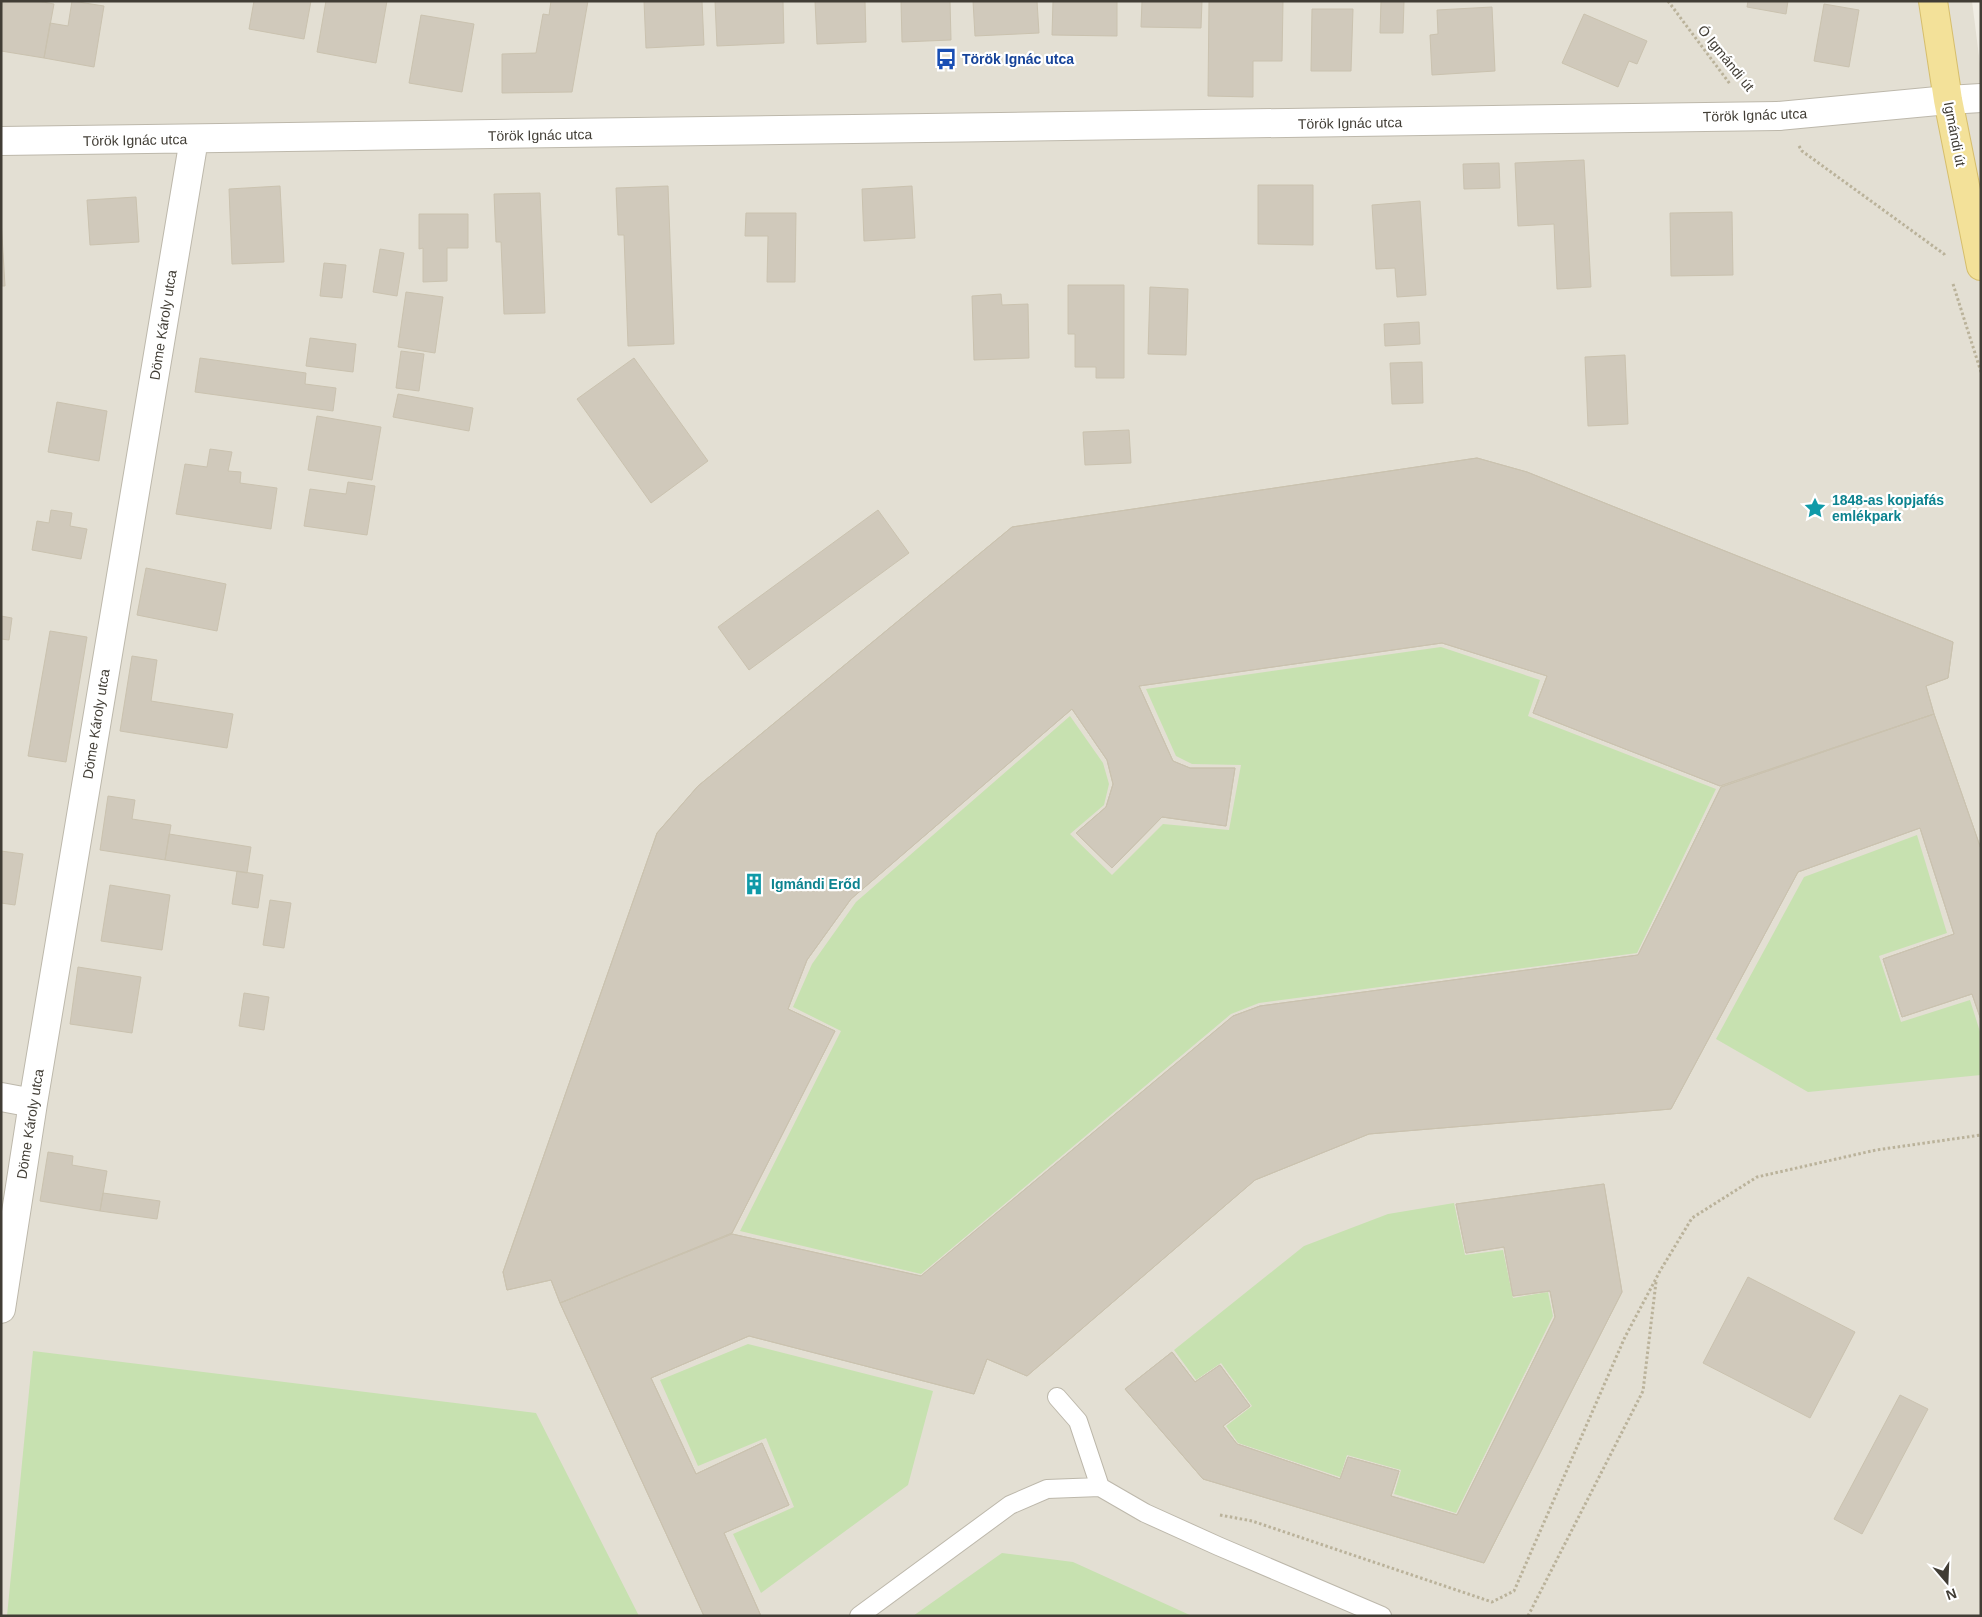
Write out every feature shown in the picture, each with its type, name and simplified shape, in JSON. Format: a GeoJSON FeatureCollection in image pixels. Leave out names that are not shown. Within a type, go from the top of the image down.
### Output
{"type":"FeatureCollection","features":[{"type":"Feature","properties":{"kind":"main road","name":"Igmándi út"},"geometry":{"type":"LineString","coordinates":[[1933,1],[1948,100],[1981,266]]}},
{"type":"Feature","properties":{"kind":"street","name":"Török Ignác utca"},"geometry":{"type":"LineString","coordinates":[[1,141],[1778,116],[1981,98]]}},
{"type":"Feature","properties":{"kind":"street","name":"Döme Károly utca"},"geometry":{"type":"LineString","coordinates":[[1,1309],[33,1104],[194,139]]}},
{"type":"Feature","properties":{"kind":"street"},"geometry":{"type":"LineString","coordinates":[[1,1097],[33,1104]]}},
{"type":"Feature","properties":{"kind":"lane"},"geometry":{"type":"LineString","coordinates":[[1057,1397],[1078,1421],[1100,1487]]}},
{"type":"Feature","properties":{"kind":"lane"},"geometry":{"type":"LineString","coordinates":[[859,1616],[1010,1505],[1047,1489],[1100,1487],[1145,1513],[1382,1616]]}},
{"type":"Feature","properties":{"kind":"path","name":"Ó Igmándi út"},"geometry":{"type":"LineString","coordinates":[[1668,1],[1736,91]]}},
{"type":"Feature","properties":{"kind":"path"},"geometry":{"type":"LineString","coordinates":[[1778,116],[1802,151],[1944,254],[1947,263]]}},
{"type":"Feature","properties":{"kind":"path"},"geometry":{"type":"LineString","coordinates":[[1952,281],[1981,372]]}},
{"type":"Feature","properties":{"kind":"path"},"geometry":{"type":"LineString","coordinates":[[1214,1514],[1252,1521],[1492,1602],[1514,1591],[1625,1337],[1692,1218],[1757,1177],[1876,1150],[1981,1135]]}},
{"type":"Feature","properties":{"kind":"path"},"geometry":{"type":"LineString","coordinates":[[1528,1616],[1643,1391],[1656,1279]]}},
{"type":"Feature","properties":{"kind":"shaded area"},"geometry":{"type":"Polygon","coordinates":[[[1,1],[1972,1],[1981,72],[1981,1616],[1,1616],[1,1]]]}},
{"type":"Feature","properties":{"kind":"green space"},"geometry":{"type":"Polygon","coordinates":[[[1441,647],[1540,680],[1528,716],[1716,789],[1637,953],[1259,1003],[1231,1014],[921,1274],[740,1231],[841,1031],[793,1007],[812,964],[856,902],[1070,716],[1103,763],[1109,784],[1104,805],[1070,834],[1112,875],[1163,824],[1229,830],[1241,765],[1192,764],[1176,756],[1146,689],[1441,647]]]}},
{"type":"Feature","properties":{"kind":"green space"},"geometry":{"type":"Polygon","coordinates":[[[1917,835],[1947,933],[1879,956],[1901,1022],[1970,1000],[1981,1035],[1981,1075],[1808,1092],[1716,1039],[1804,877],[1917,835]]]}},
{"type":"Feature","properties":{"kind":"green space"},"geometry":{"type":"Polygon","coordinates":[[[1454,1203],[1465,1255],[1503,1250],[1513,1298],[1548,1292],[1553,1316],[1456,1513],[1394,1494],[1401,1470],[1347,1455],[1340,1477],[1238,1443],[1226,1426],[1252,1406],[1221,1363],[1196,1380],[1174,1350],[1304,1246],[1388,1214],[1454,1203]]]}},
{"type":"Feature","properties":{"kind":"green space"},"geometry":{"type":"Polygon","coordinates":[[[748,1344],[933,1391],[908,1485],[761,1593],[733,1534],[794,1507],[766,1438],[698,1466],[660,1380],[748,1344]]]}},
{"type":"Feature","properties":{"kind":"green space"},"geometry":{"type":"Polygon","coordinates":[[[33,1351],[536,1413],[639,1616],[7,1616],[33,1351]]]}},
{"type":"Feature","properties":{"kind":"green space"},"geometry":{"type":"Polygon","coordinates":[[[1002,1553],[1073,1562],[1192,1616],[913,1616],[1002,1553]]]}},
{"type":"Feature","properties":{"kind":"building"},"geometry":{"type":"Polygon","coordinates":[[[3,1],[37,1],[54,4],[44,58],[1,51],[1,13],[3,1]]]}},
{"type":"Feature","properties":{"kind":"building"},"geometry":{"type":"Polygon","coordinates":[[[72,1],[104,6],[94,67],[44,58],[50,23],[68,26],[72,1]]]}},
{"type":"Feature","properties":{"kind":"building"},"geometry":{"type":"Polygon","coordinates":[[[254,1],[311,1],[304,39],[249,29],[254,1]]]}},
{"type":"Feature","properties":{"kind":"building"},"geometry":{"type":"Polygon","coordinates":[[[326,1],[387,1],[376,63],[317,52],[326,1]]]}},
{"type":"Feature","properties":{"kind":"building"},"geometry":{"type":"Polygon","coordinates":[[[551,1],[588,1],[572,92],[502,93],[502,54],[536,53],[543,14],[549,15],[551,1]]]}},
{"type":"Feature","properties":{"kind":"building"},"geometry":{"type":"Polygon","coordinates":[[[644,1],[702,1],[704,45],[646,48],[644,1]]]}},
{"type":"Feature","properties":{"kind":"building"},"geometry":{"type":"Polygon","coordinates":[[[715,1],[783,1],[784,43],[717,46],[715,1]]]}},
{"type":"Feature","properties":{"kind":"building"},"geometry":{"type":"Polygon","coordinates":[[[815,1],[865,1],[866,42],[817,44],[815,1]]]}},
{"type":"Feature","properties":{"kind":"building"},"geometry":{"type":"Polygon","coordinates":[[[901,1],[950,1],[951,40],[902,42],[901,1]]]}},
{"type":"Feature","properties":{"kind":"building"},"geometry":{"type":"Polygon","coordinates":[[[973,1],[1037,1],[1039,33],[975,36],[973,1]]]}},
{"type":"Feature","properties":{"kind":"building"},"geometry":{"type":"Polygon","coordinates":[[[1053,1],[1117,1],[1117,36],[1052,35],[1053,1]]]}},
{"type":"Feature","properties":{"kind":"building"},"geometry":{"type":"Polygon","coordinates":[[[1142,1],[1202,1],[1201,28],[1141,27],[1142,1]]]}},
{"type":"Feature","properties":{"kind":"building"},"geometry":{"type":"Polygon","coordinates":[[[1209,1],[1283,1],[1282,61],[1253,61],[1253,97],[1208,96],[1209,1]]]}},
{"type":"Feature","properties":{"kind":"building"},"geometry":{"type":"Polygon","coordinates":[[[1381,1],[1404,1],[1403,33],[1380,33],[1381,1]]]}},
{"type":"Feature","properties":{"kind":"building"},"geometry":{"type":"Polygon","coordinates":[[[1748,1],[1788,1],[1786,14],[1747,7],[1748,1]]]}},
{"type":"Feature","properties":{"kind":"building"},"geometry":{"type":"Polygon","coordinates":[[[1824,4],[1859,10],[1849,67],[1814,61],[1824,4]]]}},
{"type":"Feature","properties":{"kind":"building"},"geometry":{"type":"Polygon","coordinates":[[[1492,7],[1495,71],[1432,75],[1430,35],[1438,34],[1437,10],[1492,7]]]}},
{"type":"Feature","properties":{"kind":"building"},"geometry":{"type":"Polygon","coordinates":[[[1312,9],[1353,9],[1351,71],[1311,71],[1312,9]]]}},
{"type":"Feature","properties":{"kind":"building"},"geometry":{"type":"Polygon","coordinates":[[[1584,14],[1647,41],[1637,64],[1629,61],[1618,87],[1562,63],[1584,14]]]}},
{"type":"Feature","properties":{"kind":"building"},"geometry":{"type":"Polygon","coordinates":[[[421,15],[474,24],[462,92],[409,83],[421,15]]]}},
{"type":"Feature","properties":{"kind":"building"},"geometry":{"type":"Polygon","coordinates":[[[1584,160],[1591,287],[1557,289],[1554,224],[1518,226],[1515,163],[1584,160]]]}},
{"type":"Feature","properties":{"kind":"building"},"geometry":{"type":"Polygon","coordinates":[[[1499,163],[1500,188],[1464,189],[1463,164],[1499,163]]]}},
{"type":"Feature","properties":{"kind":"building"},"geometry":{"type":"Polygon","coordinates":[[[1258,185],[1313,185],[1313,245],[1258,244],[1258,185]]]}},
{"type":"Feature","properties":{"kind":"building"},"geometry":{"type":"Polygon","coordinates":[[[280,186],[284,262],[232,264],[229,189],[280,186]]]}},
{"type":"Feature","properties":{"kind":"building"},"geometry":{"type":"Polygon","coordinates":[[[668,186],[674,344],[628,346],[624,235],[618,235],[616,188],[668,186]]]}},
{"type":"Feature","properties":{"kind":"building"},"geometry":{"type":"Polygon","coordinates":[[[912,186],[915,238],[864,241],[862,189],[912,186]]]}},
{"type":"Feature","properties":{"kind":"building"},"geometry":{"type":"Polygon","coordinates":[[[540,193],[545,313],[504,314],[501,242],[496,242],[494,194],[540,193]]]}},
{"type":"Feature","properties":{"kind":"building"},"geometry":{"type":"Polygon","coordinates":[[[136,197],[139,242],[90,245],[87,200],[136,197]]]}},
{"type":"Feature","properties":{"kind":"building"},"geometry":{"type":"Polygon","coordinates":[[[1420,201],[1426,295],[1397,297],[1395,268],[1376,269],[1372,205],[1420,201]]]}},
{"type":"Feature","properties":{"kind":"building"},"geometry":{"type":"Polygon","coordinates":[[[1732,212],[1733,275],[1671,276],[1670,213],[1732,212]]]}},
{"type":"Feature","properties":{"kind":"building"},"geometry":{"type":"Polygon","coordinates":[[[746,213],[796,213],[795,282],[767,282],[768,236],[745,236],[746,213]]]}},
{"type":"Feature","properties":{"kind":"building"},"geometry":{"type":"Polygon","coordinates":[[[419,214],[468,214],[468,248],[447,248],[447,281],[423,282],[423,248],[419,249],[419,214]]]}},
{"type":"Feature","properties":{"kind":"building"},"geometry":{"type":"Polygon","coordinates":[[[1,219],[5,286],[1,286],[1,219]]]}},
{"type":"Feature","properties":{"kind":"building"},"geometry":{"type":"Polygon","coordinates":[[[380,249],[404,253],[397,296],[373,292],[380,249]]]}},
{"type":"Feature","properties":{"kind":"building"},"geometry":{"type":"Polygon","coordinates":[[[324,263],[346,265],[342,298],[320,296],[324,263]]]}},
{"type":"Feature","properties":{"kind":"building"},"geometry":{"type":"Polygon","coordinates":[[[1068,285],[1124,285],[1124,378],[1096,378],[1096,367],[1075,367],[1075,334],[1068,334],[1068,285]]]}},
{"type":"Feature","properties":{"kind":"building"},"geometry":{"type":"Polygon","coordinates":[[[1150,287],[1188,289],[1186,355],[1148,354],[1150,287]]]}},
{"type":"Feature","properties":{"kind":"building"},"geometry":{"type":"Polygon","coordinates":[[[406,292],[443,297],[435,353],[398,347],[406,292]]]}},
{"type":"Feature","properties":{"kind":"building"},"geometry":{"type":"Polygon","coordinates":[[[1001,294],[1002,305],[1028,304],[1029,358],[974,360],[972,296],[1001,294]]]}},
{"type":"Feature","properties":{"kind":"building"},"geometry":{"type":"Polygon","coordinates":[[[1419,322],[1420,344],[1385,346],[1384,324],[1419,322]]]}},
{"type":"Feature","properties":{"kind":"building"},"geometry":{"type":"Polygon","coordinates":[[[310,338],[356,344],[353,372],[306,366],[310,338]]]}},
{"type":"Feature","properties":{"kind":"building"},"geometry":{"type":"Polygon","coordinates":[[[401,351],[424,354],[419,391],[396,388],[401,351]]]}},
{"type":"Feature","properties":{"kind":"building"},"geometry":{"type":"Polygon","coordinates":[[[1625,355],[1628,424],[1588,426],[1585,357],[1625,355]]]}},
{"type":"Feature","properties":{"kind":"building"},"geometry":{"type":"Polygon","coordinates":[[[200,358],[306,373],[305,384],[336,388],[333,411],[195,392],[200,358]]]}},
{"type":"Feature","properties":{"kind":"building"},"geometry":{"type":"Polygon","coordinates":[[[634,358],[708,461],[651,503],[577,399],[634,358]]]}},
{"type":"Feature","properties":{"kind":"building"},"geometry":{"type":"Polygon","coordinates":[[[1422,362],[1423,403],[1392,404],[1390,363],[1422,362]]]}},
{"type":"Feature","properties":{"kind":"building"},"geometry":{"type":"Polygon","coordinates":[[[398,394],[473,408],[469,431],[393,417],[398,394]]]}},
{"type":"Feature","properties":{"kind":"building"},"geometry":{"type":"Polygon","coordinates":[[[57,402],[107,411],[99,461],[48,452],[57,402]]]}},
{"type":"Feature","properties":{"kind":"building"},"geometry":{"type":"Polygon","coordinates":[[[317,416],[381,427],[372,480],[308,470],[317,416]]]}},
{"type":"Feature","properties":{"kind":"building"},"geometry":{"type":"Polygon","coordinates":[[[1129,430],[1131,463],[1085,465],[1083,432],[1129,430]]]}},
{"type":"Feature","properties":{"kind":"building"},"geometry":{"type":"Polygon","coordinates":[[[210,449],[232,452],[228,471],[241,472],[240,483],[277,488],[271,529],[176,514],[185,464],[207,467],[210,449]]]}},
{"type":"Feature","properties":{"kind":"building","name":"Igmándi Erőd"},"geometry":{"type":"Polygon","coordinates":[[[1477,458],[1527,472],[1953,642],[1948,678],[1926,686],[1934,714],[1720,786],[1533,713],[1547,676],[1442,643],[1139,686],[1173,761],[1190,768],[1235,768],[1226,826],[1162,817],[1112,868],[1076,833],[1106,807],[1113,784],[1107,760],[1072,709],[851,899],[807,960],[788,1009],[835,1031],[732,1233],[560,1303],[551,1280],[507,1290],[503,1272],[657,833],[698,786],[1012,527],[1477,458]]]}},
{"type":"Feature","properties":{"kind":"building","name":"Igmándi Erőd"},"geometry":{"type":"Polygon","coordinates":[[[1477,458],[1527,472],[1953,642],[1948,678],[1926,686],[1934,714],[1720,786],[1533,713],[1547,676],[1442,643],[1139,686],[1173,761],[1190,768],[1235,768],[1226,826],[1162,817],[1112,868],[1076,833],[1106,807],[1113,784],[1107,760],[1072,709],[851,899],[807,960],[788,1009],[835,1031],[732,1233],[560,1303],[551,1280],[507,1290],[503,1272],[657,833],[698,786],[1012,527],[1477,458]]]}},
{"type":"Feature","properties":{"kind":"building"},"geometry":{"type":"Polygon","coordinates":[[[348,482],[375,486],[367,535],[304,526],[310,489],[346,494],[348,482]]]}},
{"type":"Feature","properties":{"kind":"building"},"geometry":{"type":"Polygon","coordinates":[[[51,510],[72,513],[70,526],[87,529],[81,559],[32,550],[37,521],[49,523],[51,510]]]}},
{"type":"Feature","properties":{"kind":"building"},"geometry":{"type":"Polygon","coordinates":[[[878,510],[909,553],[749,670],[718,627],[878,510]]]}},
{"type":"Feature","properties":{"kind":"building"},"geometry":{"type":"Polygon","coordinates":[[[146,568],[226,584],[217,631],[137,615],[146,568]]]}},
{"type":"Feature","properties":{"kind":"building"},"geometry":{"type":"Polygon","coordinates":[[[1,616],[12,618],[9,640],[1,639],[1,616]]]}},
{"type":"Feature","properties":{"kind":"building"},"geometry":{"type":"Polygon","coordinates":[[[50,631],[87,637],[66,762],[28,756],[50,631]]]}},
{"type":"Feature","properties":{"kind":"building"},"geometry":{"type":"Polygon","coordinates":[[[132,656],[157,660],[151,701],[233,714],[227,748],[120,731],[132,656]]]}},
{"type":"Feature","properties":{"kind":"building"},"geometry":{"type":"Polygon","coordinates":[[[1934,714],[1981,849],[1981,1020],[1972,994],[1902,1017],[1883,959],[1954,934],[1920,828],[1798,872],[1671,1109],[1369,1134],[1255,1180],[1027,1376],[987,1359],[974,1394],[749,1336],[651,1378],[696,1474],[762,1443],[789,1505],[724,1533],[761,1616],[704,1616],[560,1303],[732,1234],[921,1276],[1233,1016],[1260,1006],[1638,955],[1721,787],[1934,714]]]}},
{"type":"Feature","properties":{"kind":"building"},"geometry":{"type":"Polygon","coordinates":[[[1934,714],[1981,849],[1981,1020],[1972,994],[1902,1017],[1883,959],[1954,934],[1920,828],[1798,872],[1671,1109],[1369,1134],[1255,1180],[1027,1376],[987,1359],[974,1394],[749,1336],[651,1378],[696,1474],[762,1443],[789,1505],[724,1533],[761,1616],[704,1616],[560,1303],[732,1234],[921,1276],[1233,1016],[1260,1006],[1638,955],[1721,787],[1934,714]]]}},
{"type":"Feature","properties":{"kind":"building"},"geometry":{"type":"Polygon","coordinates":[[[108,796],[135,800],[132,819],[171,825],[165,860],[100,850],[108,796]]]}},
{"type":"Feature","properties":{"kind":"building"},"geometry":{"type":"Polygon","coordinates":[[[169,834],[251,847],[247,873],[165,860],[169,834]]]}},
{"type":"Feature","properties":{"kind":"building"},"geometry":{"type":"Polygon","coordinates":[[[1,851],[23,854],[15,905],[1,903],[1,851]]]}},
{"type":"Feature","properties":{"kind":"building"},"geometry":{"type":"Polygon","coordinates":[[[237,871],[263,875],[258,908],[232,904],[237,871]]]}},
{"type":"Feature","properties":{"kind":"building"},"geometry":{"type":"Polygon","coordinates":[[[110,885],[170,895],[162,950],[101,941],[110,885]]]}},
{"type":"Feature","properties":{"kind":"building"},"geometry":{"type":"Polygon","coordinates":[[[270,900],[291,903],[284,948],[263,945],[270,900]]]}},
{"type":"Feature","properties":{"kind":"building"},"geometry":{"type":"Polygon","coordinates":[[[78,967],[141,977],[132,1033],[70,1024],[78,967]]]}},
{"type":"Feature","properties":{"kind":"building"},"geometry":{"type":"Polygon","coordinates":[[[244,993],[269,997],[264,1030],[239,1026],[244,993]]]}},
{"type":"Feature","properties":{"kind":"building"},"geometry":{"type":"Polygon","coordinates":[[[48,1152],[73,1156],[72,1165],[107,1171],[100,1211],[40,1201],[48,1152]]]}},
{"type":"Feature","properties":{"kind":"building"},"geometry":{"type":"Polygon","coordinates":[[[1604,1184],[1622,1292],[1484,1563],[1203,1479],[1125,1389],[1172,1352],[1195,1382],[1220,1365],[1250,1406],[1223,1426],[1237,1444],[1340,1479],[1348,1457],[1399,1471],[1391,1496],[1457,1515],[1555,1317],[1550,1291],[1513,1296],[1504,1247],[1466,1253],[1456,1204],[1604,1184]]]}},
{"type":"Feature","properties":{"kind":"building"},"geometry":{"type":"Polygon","coordinates":[[[1604,1184],[1622,1292],[1484,1563],[1203,1479],[1125,1389],[1172,1352],[1195,1382],[1220,1365],[1250,1406],[1223,1426],[1237,1444],[1340,1479],[1348,1457],[1399,1471],[1391,1496],[1457,1515],[1555,1317],[1550,1291],[1513,1296],[1504,1247],[1466,1253],[1456,1204],[1604,1184]]]}},
{"type":"Feature","properties":{"kind":"building"},"geometry":{"type":"Polygon","coordinates":[[[103,1193],[160,1201],[157,1219],[100,1211],[103,1193]]]}},
{"type":"Feature","properties":{"kind":"building"},"geometry":{"type":"Polygon","coordinates":[[[1748,1277],[1855,1332],[1810,1418],[1703,1363],[1748,1277]]]}},
{"type":"Feature","properties":{"kind":"building"},"geometry":{"type":"Polygon","coordinates":[[[1900,1395],[1928,1409],[1862,1534],[1834,1519],[1900,1395]]]}},
{"type":"Feature","properties":{"kind":"place","name":"Török Ignác utca"},"geometry":{"type":"Point","coordinates":[946,59]}},
{"type":"Feature","properties":{"kind":"place","name":"1848-as kopjafás emlékpark"},"geometry":{"type":"Point","coordinates":[1815,508]}},
{"type":"Feature","properties":{"kind":"place","name":"Igmándi Erőd"},"geometry":{"type":"Point","coordinates":[754,884]}}]}
